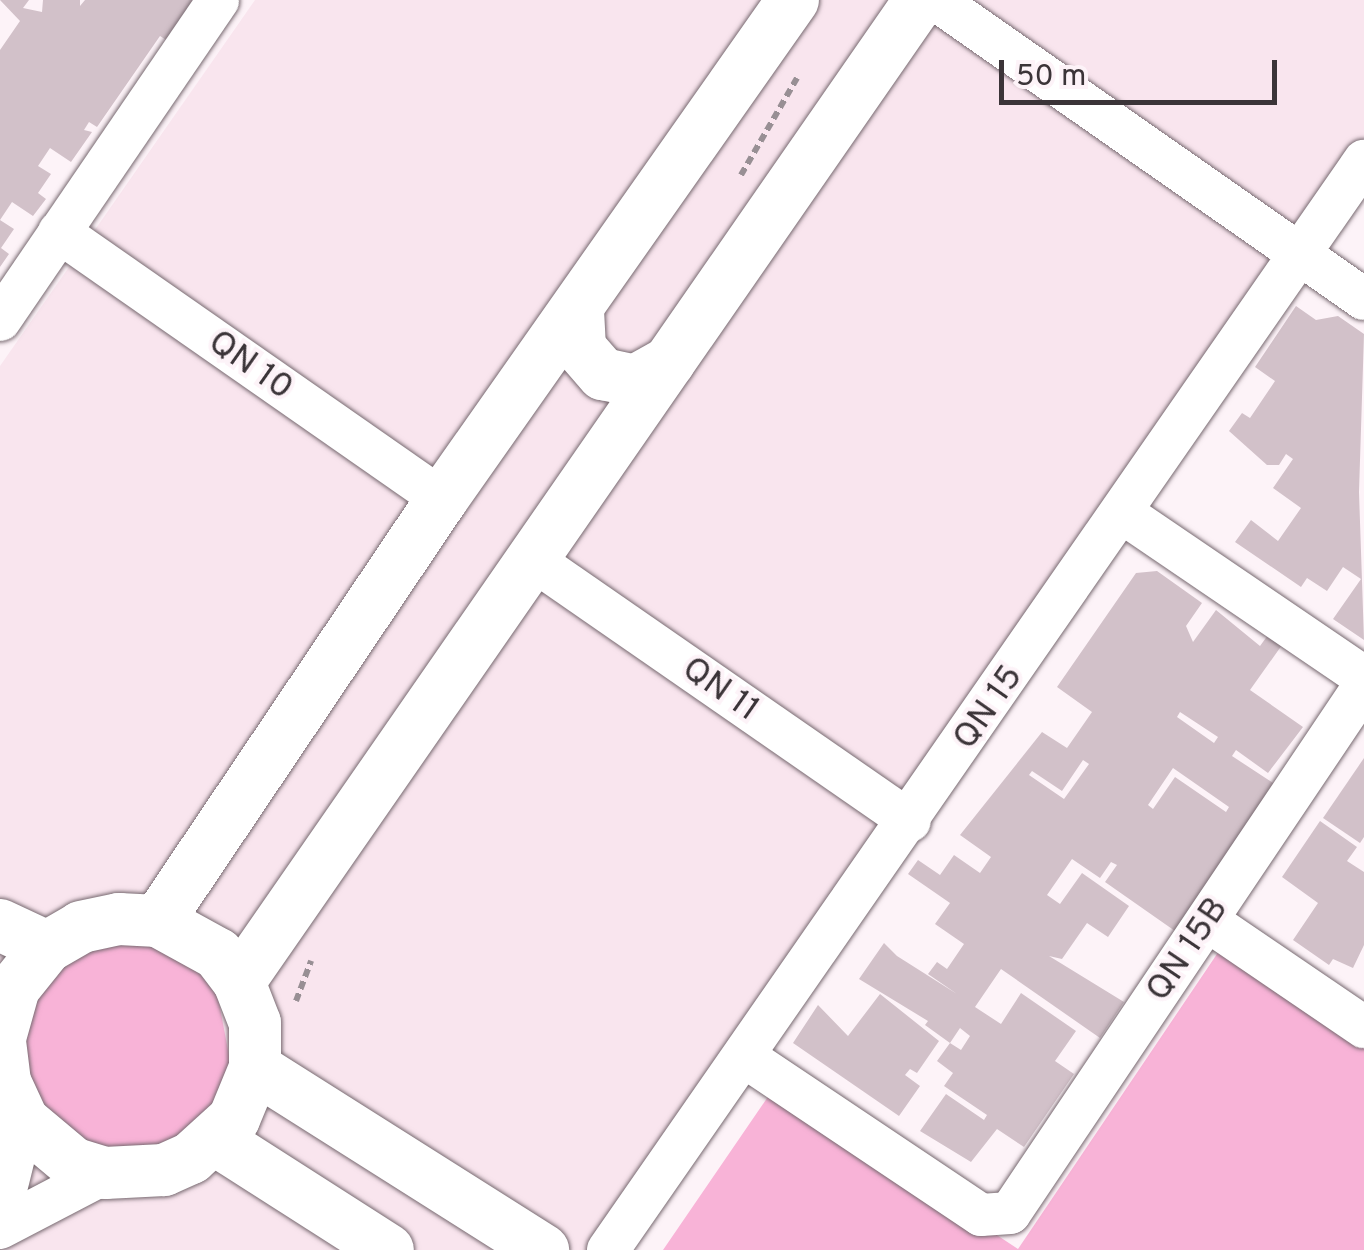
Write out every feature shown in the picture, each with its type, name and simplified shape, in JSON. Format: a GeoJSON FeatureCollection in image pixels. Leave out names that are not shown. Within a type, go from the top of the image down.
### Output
{"type":"FeatureCollection","features":[{"type":"Feature","properties":{"kind":"main road"},"geometry":{"type":"LineString","coordinates":[[158,922],[442,500],[793,0]]}},
{"type":"Feature","properties":{"kind":"main road"},"geometry":{"type":"LineString","coordinates":[[240,982],[920,0]]}},
{"type":"Feature","properties":{"kind":"main road"},"geometry":{"type":"LineString","coordinates":[[578,310],[580,348],[603,374],[635,381],[669,362]]}},
{"type":"Feature","properties":{"kind":"main road"},"geometry":{"type":"LineString","coordinates":[[119,918],[158,922],[218,954],[240,982],[255,1024],[255,1068],[247,1094],[216,1140],[164,1170],[104,1172],[73,1163],[23,1121],[5,1082],[0,1040],[14,988],[47,947],[80,928],[119,918]]}},
{"type":"Feature","properties":{"kind":"main road"},"geometry":{"type":"LineString","coordinates":[[0,925],[47,947]]}},
{"type":"Feature","properties":{"kind":"main road"},"geometry":{"type":"LineString","coordinates":[[255,1068],[544,1250]]}},
{"type":"Feature","properties":{"kind":"main road"},"geometry":{"type":"LineString","coordinates":[[216,1140],[388,1250]]}},
{"type":"Feature","properties":{"kind":"street"},"geometry":{"type":"LineString","coordinates":[[0,320],[218,0]]}},
{"type":"Feature","properties":{"kind":"street"},"geometry":{"type":"LineString","coordinates":[[936,0],[1364,299]]}},
{"type":"Feature","properties":{"kind":"street","name":"QN 15"},"geometry":{"type":"LineString","coordinates":[[608,1250],[1124,514],[1364,161]]}},
{"type":"Feature","properties":{"kind":"street","name":"QN 10"},"geometry":{"type":"LineString","coordinates":[[59,232],[442,500]]}},
{"type":"Feature","properties":{"kind":"street"},"geometry":{"type":"LineString","coordinates":[[1124,514],[1364,677]]}},
{"type":"Feature","properties":{"kind":"street","name":"QN 11"},"geometry":{"type":"LineString","coordinates":[[530,558],[910,822]]}},
{"type":"Feature","properties":{"kind":"street","name":"QN 15B"},"geometry":{"type":"LineString","coordinates":[[745,1056],[981,1215],[1010,1213],[1364,686]]}},
{"type":"Feature","properties":{"kind":"street"},"geometry":{"type":"LineString","coordinates":[[1208,920],[1364,1027]]}},
{"type":"Feature","properties":{"kind":"street"},"geometry":{"type":"LineString","coordinates":[[0,1214],[23,1121]]}},
{"type":"Feature","properties":{"kind":"street"},"geometry":{"type":"LineString","coordinates":[[0,1228],[104,1172]]}},
{"type":"Feature","properties":{"kind":"path"},"geometry":{"type":"LineString","coordinates":[[299,1018],[296,998],[315,950]]}},
{"type":"Feature","properties":{"kind":"shaded area"},"geometry":{"type":"Polygon","coordinates":[[[255,0],[1364,0],[1364,193],[631,1250],[0,1250],[0,366],[255,0]]]}},
{"type":"Feature","properties":{"kind":"shaded area"},"geometry":{"type":"Polygon","coordinates":[[[140,941],[198,971],[218,997],[230,1061],[222,1093],[180,1143],[117,1160],[32,1116],[14,1022],[76,949],[140,941]]]}},
{"type":"Feature","properties":{"kind":"shaded area"},"geometry":{"type":"Polygon","coordinates":[[[1219,951],[1364,1047],[1364,1250],[663,1250],[774,1088],[1018,1249],[1219,951]]]}},
{"type":"Feature","properties":{"kind":"building"},"geometry":{"type":"Polygon","coordinates":[[[0,0],[29,0],[23,8],[42,12],[43,0],[80,0],[80,6],[85,0],[202,0],[171,43],[160,36],[97,127],[89,122],[84,130],[92,132],[71,162],[50,148],[38,166],[51,174],[38,193],[46,199],[33,216],[12,202],[0,220],[0,50],[20,21],[0,0]]]}},
{"type":"Feature","properties":{"kind":"building"},"geometry":{"type":"Polygon","coordinates":[[[0,220],[14,229],[1,248],[9,254],[0,267],[0,220]]]}},
{"type":"Feature","properties":{"kind":"building"},"geometry":{"type":"Polygon","coordinates":[[[1296,306],[1316,320],[1338,316],[1364,334],[1359,492],[1364,640],[1333,619],[1361,579],[1343,567],[1327,591],[1307,578],[1301,587],[1235,542],[1251,520],[1278,541],[1301,508],[1273,488],[1293,459],[1286,454],[1279,465],[1267,465],[1229,431],[1242,413],[1250,418],[1275,381],[1255,367],[1296,306]]]}},
{"type":"Feature","properties":{"kind":"building"},"geometry":{"type":"Polygon","coordinates":[[[1157,571],[1202,603],[1186,626],[1193,642],[1216,610],[1260,646],[1268,635],[1282,645],[1250,690],[1303,727],[1268,773],[1236,750],[1232,756],[1276,785],[1175,931],[1105,882],[1117,865],[1111,862],[1100,878],[1072,859],[1047,895],[1060,904],[1082,873],[1129,906],[1108,937],[1087,923],[1062,959],[1049,956],[1124,1002],[1100,1038],[1001,969],[975,1007],[1001,1024],[1021,993],[1076,1031],[1055,1061],[1074,1074],[1024,1147],[997,1129],[971,1162],[920,1131],[946,1094],[984,1120],[987,1115],[944,1086],[953,1073],[937,1061],[950,1043],[925,1025],[928,1021],[859,979],[884,943],[897,956],[957,994],[928,974],[937,962],[947,969],[964,944],[935,924],[950,903],[908,874],[918,860],[940,875],[954,855],[980,873],[991,857],[960,835],[1042,732],[1067,748],[1092,712],[1057,687],[1136,573],[1157,571]],[[1180,712],[1177,717],[1214,743],[1218,737],[1180,712]],[[1083,760],[1062,791],[1032,771],[1029,775],[1064,799],[1089,764],[1083,760]],[[1173,768],[1148,805],[1153,809],[1175,777],[1226,812],[1229,807],[1173,768]],[[960,1028],[950,1043],[961,1050],[970,1036],[960,1028]]]}},
{"type":"Feature","properties":{"kind":"building"},"geometry":{"type":"Polygon","coordinates":[[[1364,758],[1364,837],[1360,843],[1323,818],[1364,758]]]}},
{"type":"Feature","properties":{"kind":"building"},"geometry":{"type":"Polygon","coordinates":[[[1320,821],[1357,847],[1347,861],[1364,872],[1364,945],[1353,968],[1333,959],[1329,965],[1293,940],[1318,903],[1282,877],[1320,821]]]}},
{"type":"Feature","properties":{"kind":"building"},"geometry":{"type":"Polygon","coordinates":[[[880,994],[939,1041],[917,1073],[910,1069],[905,1075],[920,1086],[899,1116],[793,1043],[818,1005],[848,1036],[880,994]]]}}]}
